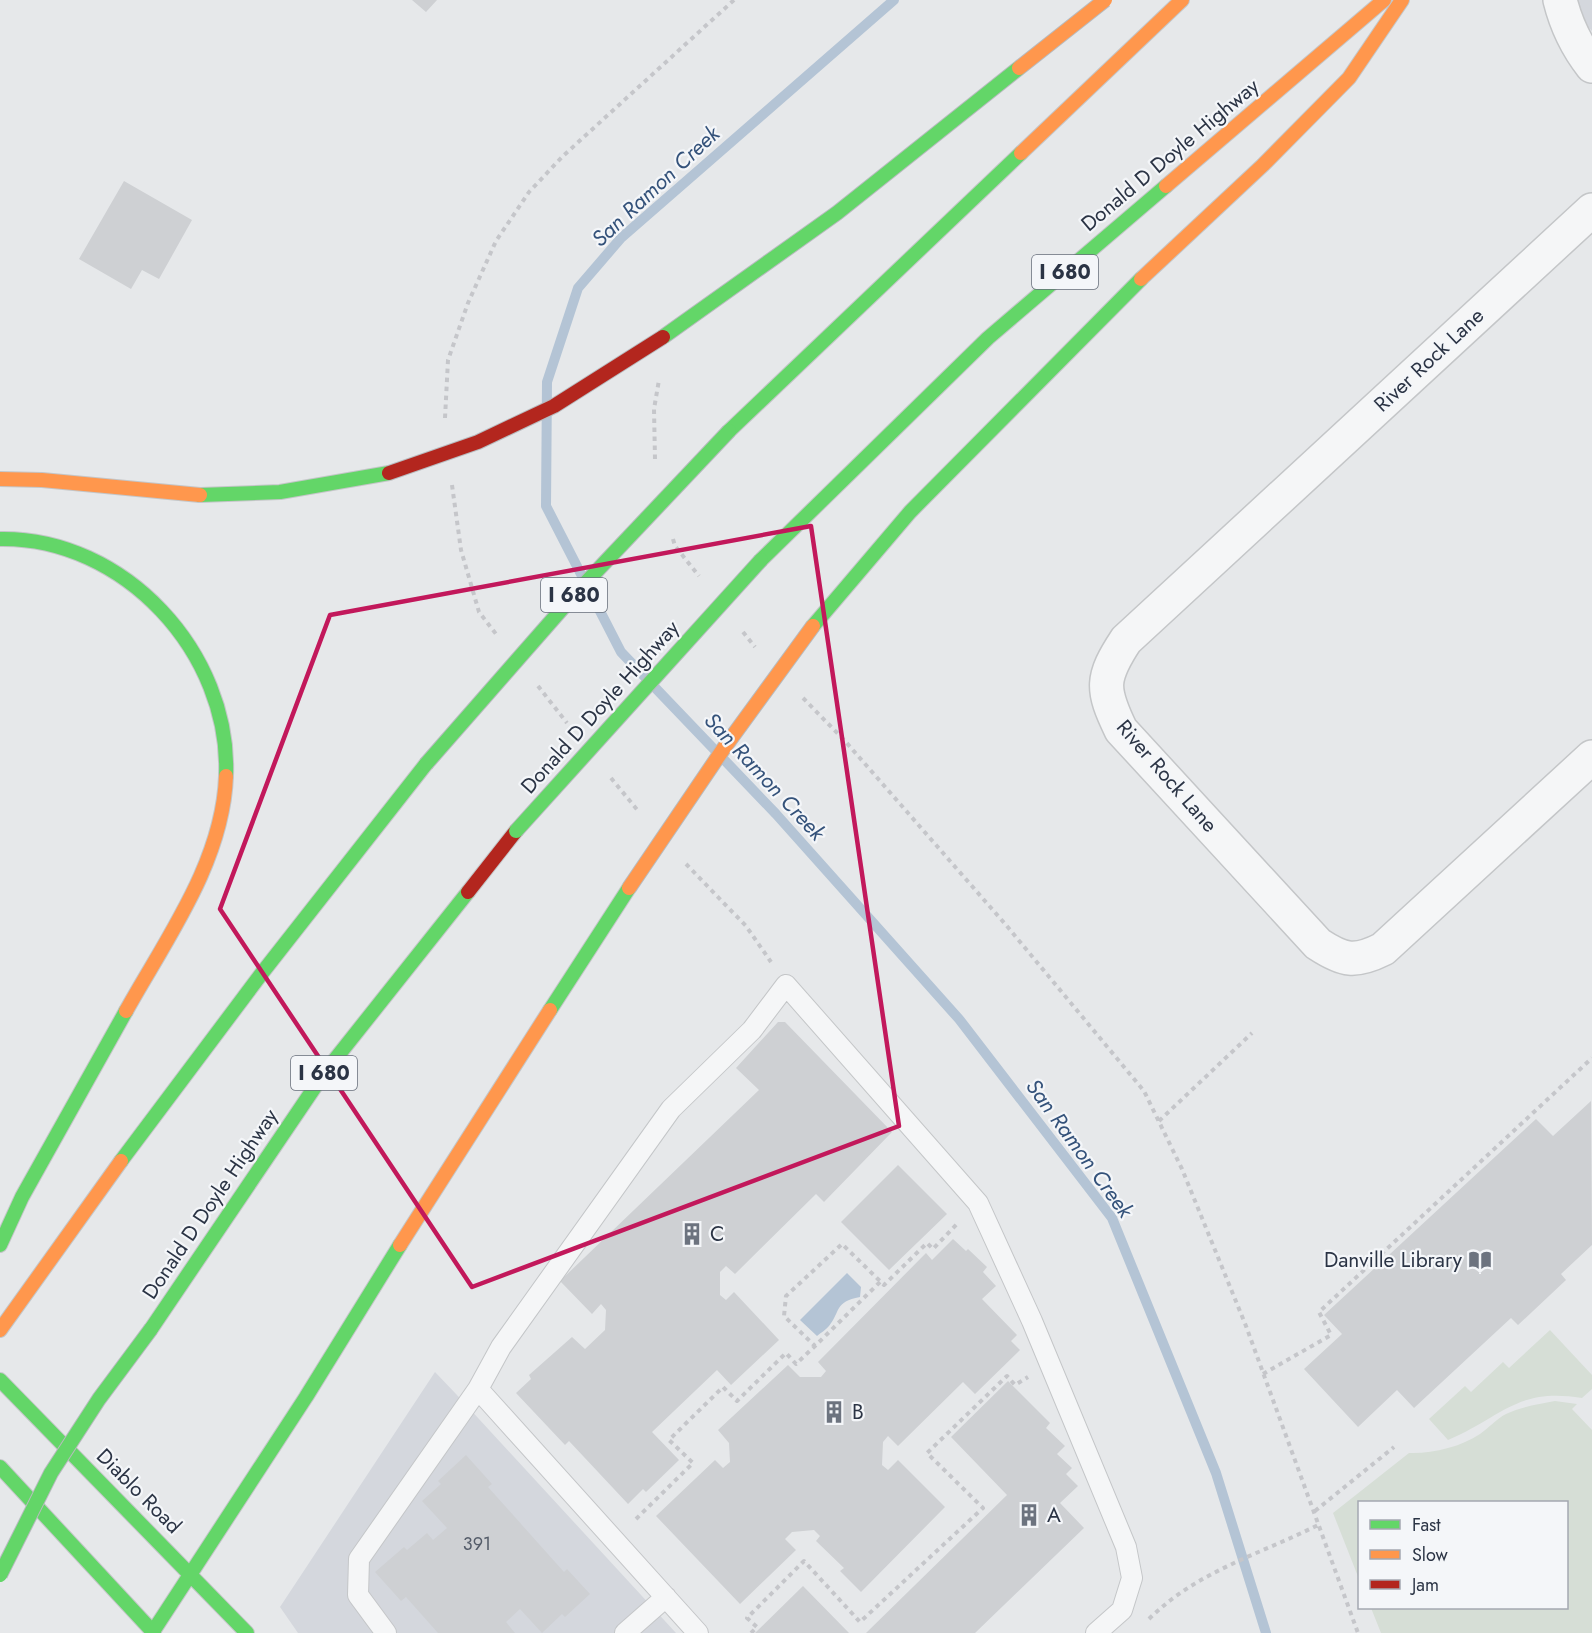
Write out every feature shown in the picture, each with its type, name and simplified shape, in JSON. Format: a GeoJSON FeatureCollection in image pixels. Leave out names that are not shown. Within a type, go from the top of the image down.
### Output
{"type":"FeatureCollection","features":[{"type":"Feature","properties":{"kind":"main road"},"geometry":{"type":"LineString","coordinates":[[0,479],[38,478],[169,494],[248,496],[322,488],[390,473],[478,442],[554,406],[663,337],[837,213],[1105,0]]}},
{"type":"Feature","properties":{"kind":"main road","name":"I 680"},"geometry":{"type":"LineString","coordinates":[[0,1330],[63,1238],[238,1002],[426,764],[575,594],[729,431],[1182,0]]}},
{"type":"Feature","properties":{"kind":"main road","name":"Donald D Doyle Highway"},"geometry":{"type":"LineString","coordinates":[[0,1575],[51,1473],[99,1399],[151,1329],[325,1072],[516,831],[761,560],[988,339],[1384,0]]}},
{"type":"Feature","properties":{"kind":"main road"},"geometry":{"type":"LineString","coordinates":[[0,1467],[153,1632],[306,1397],[458,1151],[629,888],[724,748],[813,626],[910,512],[1014,404],[1118,300],[1263,165],[1349,78],[1402,0]]}},
{"type":"Feature","properties":{"kind":"main road"},"geometry":{"type":"LineString","coordinates":[[0,539],[33,540],[78,554],[122,578],[159,605],[190,643],[213,689],[224,736],[226,787],[216,837],[195,888],[22,1197],[0,1245]]}},
{"type":"Feature","properties":{"kind":"main road","name":"Diablo Road"},"geometry":{"type":"LineString","coordinates":[[0,1380],[247,1633]]}},
{"type":"Feature","properties":{"kind":"street"},"geometry":{"type":"LineString","coordinates":[[1560,0],[1564,18],[1592,66]]}},
{"type":"Feature","properties":{"kind":"street","name":"River Rock Lane"},"geometry":{"type":"LineString","coordinates":[[1592,210],[1126,640],[1108,668],[1106,700],[1121,730],[1318,944],[1338,957],[1364,959],[1383,949],[1592,757]]}},
{"type":"Feature","properties":{"kind":"lane"},"geometry":{"type":"LineString","coordinates":[[386,1633],[358,1595],[359,1559],[478,1389],[501,1347],[671,1109],[753,1030],[786,985],[978,1203],[1032,1321],[1126,1547],[1132,1578],[1122,1610],[1096,1633]]}},
{"type":"Feature","properties":{"kind":"lane"},"geometry":{"type":"LineString","coordinates":[[478,1389],[698,1633]]}},
{"type":"Feature","properties":{"kind":"lane"},"geometry":{"type":"LineString","coordinates":[[625,1633],[666,1597]]}},
{"type":"Feature","properties":{"kind":"path"},"geometry":{"type":"LineString","coordinates":[[446,429],[444,408],[448,360],[468,303],[496,241],[529,192],[563,156],[734,0]]}},
{"type":"Feature","properties":{"kind":"path"},"geometry":{"type":"LineString","coordinates":[[654,409],[655,468]]}},
{"type":"Feature","properties":{"kind":"path"},"geometry":{"type":"LineString","coordinates":[[451,482],[461,550],[479,612],[501,639]]}},
{"type":"Feature","properties":{"kind":"path"},"geometry":{"type":"LineString","coordinates":[[672,535],[675,546],[704,582]]}},
{"type":"Feature","properties":{"kind":"path"},"geometry":{"type":"LineString","coordinates":[[740,627],[761,654]]}},
{"type":"Feature","properties":{"kind":"path"},"geometry":{"type":"LineString","coordinates":[[537,685],[574,731]]}},
{"type":"Feature","properties":{"kind":"path"},"geometry":{"type":"LineString","coordinates":[[800,694],[845,741],[1041,967],[1144,1091],[1190,1190],[1263,1374],[1320,1524],[1358,1633]]}},
{"type":"Feature","properties":{"kind":"path"},"geometry":{"type":"LineString","coordinates":[[610,777],[640,813]]}},
{"type":"Feature","properties":{"kind":"path"},"geometry":{"type":"LineString","coordinates":[[679,857],[746,926],[786,985]]}},
{"type":"Feature","properties":{"kind":"path"},"geometry":{"type":"LineString","coordinates":[[1158,1121],[1252,1032]]}},
{"type":"Feature","properties":{"kind":"path"},"geometry":{"type":"LineString","coordinates":[[1263,1374],[1331,1335],[1319,1312],[1592,1059]]}},
{"type":"Feature","properties":{"kind":"path"},"geometry":{"type":"LineString","coordinates":[[815,1346],[784,1317],[786,1296],[842,1244],[884,1285],[927,1243],[933,1249],[962,1219]]}},
{"type":"Feature","properties":{"kind":"path"},"geometry":{"type":"LineString","coordinates":[[636,1519],[693,1463],[669,1440],[723,1387],[737,1401],[786,1353],[796,1364],[880,1282]]}},
{"type":"Feature","properties":{"kind":"path"},"geometry":{"type":"LineString","coordinates":[[751,1633],[757,1627],[747,1618],[804,1561],[860,1622],[983,1508],[927,1453],[1007,1376],[1015,1385],[1030,1376],[1026,1368]]}},
{"type":"Feature","properties":{"kind":"path"},"geometry":{"type":"LineString","coordinates":[[1315,1511],[1394,1447]]}},
{"type":"Feature","properties":{"kind":"path"},"geometry":{"type":"LineString","coordinates":[[1142,1627],[1166,1602],[1235,1560],[1320,1524]]}},
{"type":"Feature","properties":{"kind":"highlighted area"},"geometry":{"type":"Polygon","coordinates":[[[811,526],[899,1126],[472,1287],[220,909],[330,615],[811,526]]]}},
{"type":"Feature","properties":{"kind":"shaded area"},"geometry":{"type":"Polygon","coordinates":[[[1565,0],[1592,0],[1592,31],[1588,27],[1565,0]]]}},
{"type":"Feature","properties":{"kind":"shaded area"},"geometry":{"type":"Polygon","coordinates":[[[1550,1330],[1592,1375],[1592,1389],[1582,1398],[1560,1396],[1525,1400],[1448,1440],[1429,1419],[1465,1386],[1471,1392],[1503,1362],[1509,1368],[1550,1330]]]}},
{"type":"Feature","properties":{"kind":"shaded area"},"geometry":{"type":"Polygon","coordinates":[[[435,1372],[676,1633],[298,1633],[280,1607],[435,1372]]]}},
{"type":"Feature","properties":{"kind":"shaded area"},"geometry":{"type":"Polygon","coordinates":[[[1555,1401],[1577,1404],[1572,1409],[1592,1430],[1592,1633],[1381,1633],[1371,1609],[1568,1609],[1568,1501],[1358,1501],[1358,1576],[1333,1513],[1409,1453],[1436,1451],[1455,1446],[1480,1434],[1506,1414],[1555,1401]]]}},
{"type":"Feature","properties":{"kind":"water"},"geometry":{"type":"Polygon","coordinates":[[[847,1273],[861,1287],[860,1297],[842,1304],[833,1321],[817,1336],[800,1320],[847,1273]]]}},
{"type":"Feature","properties":{"kind":"building"},"geometry":{"type":"Polygon","coordinates":[[[412,0],[437,0],[426,12],[412,0]]]}},
{"type":"Feature","properties":{"kind":"building"},"geometry":{"type":"Polygon","coordinates":[[[124,181],[192,220],[159,279],[142,270],[131,289],[79,259],[124,181]]]}},
{"type":"Feature","properties":{"kind":"building","name":"C"},"geometry":{"type":"Polygon","coordinates":[[[778,1022],[785,1022],[892,1132],[824,1202],[816,1194],[735,1274],[726,1266],[720,1272],[720,1295],[726,1300],[734,1292],[779,1340],[731,1385],[717,1370],[652,1432],[679,1460],[646,1492],[643,1489],[628,1504],[569,1441],[565,1445],[516,1393],[531,1379],[529,1375],[572,1337],[585,1349],[605,1330],[606,1310],[601,1304],[592,1314],[560,1281],[759,1090],[736,1068],[778,1022]]]}},
{"type":"Feature","properties":{"kind":"building","name":"Danville Library"},"geometry":{"type":"Polygon","coordinates":[[[1591,1101],[1592,1245],[1561,1274],[1566,1280],[1518,1325],[1511,1318],[1414,1408],[1397,1390],[1358,1427],[1304,1369],[1342,1334],[1324,1315],[1536,1119],[1553,1136],[1591,1101]]]}},
{"type":"Feature","properties":{"kind":"building"},"geometry":{"type":"Polygon","coordinates":[[[898,1165],[947,1214],[889,1270],[841,1222],[898,1165]]]}},
{"type":"Feature","properties":{"kind":"building","name":"B"},"geometry":{"type":"Polygon","coordinates":[[[953,1239],[966,1251],[968,1249],[987,1267],[983,1272],[996,1286],[982,1299],[1017,1335],[1011,1341],[1020,1350],[975,1394],[963,1382],[898,1446],[888,1436],[883,1442],[882,1465],[888,1470],[898,1460],[945,1507],[861,1592],[840,1571],[844,1568],[816,1541],[820,1536],[814,1530],[792,1532],[785,1539],[796,1550],[740,1604],[656,1516],[715,1460],[723,1468],[730,1462],[729,1443],[718,1430],[788,1365],[800,1377],[821,1377],[826,1371],[818,1362],[926,1253],[932,1260],[953,1239]]]}},
{"type":"Feature","properties":{"kind":"building","name":"A"},"geometry":{"type":"Polygon","coordinates":[[[1008,1381],[1050,1423],[1046,1428],[1065,1446],[1057,1454],[1072,1468],[1066,1474],[1078,1486],[1060,1503],[1084,1528],[975,1633],[866,1633],[1007,1495],[951,1437],[1008,1381]]]}},
{"type":"Feature","properties":{"kind":"building"},"geometry":{"type":"Polygon","coordinates":[[[466,1455],[492,1484],[488,1487],[564,1572],[567,1569],[590,1594],[565,1617],[562,1614],[542,1633],[520,1609],[506,1622],[515,1633],[438,1633],[406,1597],[401,1601],[375,1572],[404,1547],[407,1550],[427,1533],[433,1540],[447,1528],[422,1501],[441,1484],[438,1481],[466,1455]]]}},
{"type":"Feature","properties":{"kind":"building"},"geometry":{"type":"Polygon","coordinates":[[[803,1586],[849,1633],[755,1633],[803,1586]]]}},
{"type":"Feature","properties":{"kind":"waterway","name":"San Ramon Creek"},"geometry":{"type":"LineString","coordinates":[[894,0],[621,238],[578,288],[547,382],[546,506],[621,652],[776,814],[959,1019],[1112,1218],[1216,1473],[1266,1633]]}},
{"type":"Feature","properties":{"kind":"traffic: fast"},"geometry":{"type":"LineString","coordinates":[[663,337],[837,213],[1019,68]]}},
{"type":"Feature","properties":{"kind":"traffic: fast"},"geometry":{"type":"LineString","coordinates":[[729,431],[1021,153]]}},
{"type":"Feature","properties":{"kind":"traffic: fast"},"geometry":{"type":"LineString","coordinates":[[761,560],[988,338],[1166,186]]}},
{"type":"Feature","properties":{"kind":"traffic: fast"},"geometry":{"type":"LineString","coordinates":[[813,626],[910,512],[1141,279]]}},
{"type":"Feature","properties":{"kind":"traffic: fast"},"geometry":{"type":"LineString","coordinates":[[426,764],[575,594],[729,431]]}},
{"type":"Feature","properties":{"kind":"traffic: fast"},"geometry":{"type":"LineString","coordinates":[[200,495],[280,492],[389,473]]}},
{"type":"Feature","properties":{"kind":"traffic: fast"},"geometry":{"type":"LineString","coordinates":[[0,539],[46,544],[88,558],[127,581],[161,611],[189,646],[210,687],[223,730],[226,776]]}},
{"type":"Feature","properties":{"kind":"traffic: fast"},"geometry":{"type":"LineString","coordinates":[[516,831],[761,560]]}},
{"type":"Feature","properties":{"kind":"traffic: fast"},"geometry":{"type":"LineString","coordinates":[[121,1161],[262,973],[426,764]]}},
{"type":"Feature","properties":{"kind":"traffic: fast"},"geometry":{"type":"LineString","coordinates":[[550,1010],[629,888]]}},
{"type":"Feature","properties":{"kind":"traffic: fast"},"geometry":{"type":"LineString","coordinates":[[151,1329],[325,1072],[468,892]]}},
{"type":"Feature","properties":{"kind":"traffic: fast"},"geometry":{"type":"LineString","coordinates":[[0,1245],[22,1197],[126,1011]]}},
{"type":"Feature","properties":{"kind":"traffic: fast"},"geometry":{"type":"LineString","coordinates":[[152,1633],[306,1397],[400,1245]]}},
{"type":"Feature","properties":{"kind":"traffic: fast"},"geometry":{"type":"LineString","coordinates":[[0,1575],[51,1473],[99,1399],[151,1329]]}},
{"type":"Feature","properties":{"kind":"traffic: fast"},"geometry":{"type":"LineString","coordinates":[[0,1380],[247,1633]]}},
{"type":"Feature","properties":{"kind":"traffic: fast"},"geometry":{"type":"LineString","coordinates":[[0,1467],[154,1633]]}},
{"type":"Feature","properties":{"kind":"traffic: slow"},"geometry":{"type":"LineString","coordinates":[[1019,68],[1105,0]]}},
{"type":"Feature","properties":{"kind":"traffic: slow"},"geometry":{"type":"LineString","coordinates":[[1021,153],[1182,0]]}},
{"type":"Feature","properties":{"kind":"traffic: slow"},"geometry":{"type":"LineString","coordinates":[[1166,186],[1384,0]]}},
{"type":"Feature","properties":{"kind":"traffic: slow"},"geometry":{"type":"LineString","coordinates":[[1141,279],[1263,165],[1349,78],[1402,0]]}},
{"type":"Feature","properties":{"kind":"traffic: slow"},"geometry":{"type":"LineString","coordinates":[[0,479],[42,480],[200,495]]}},
{"type":"Feature","properties":{"kind":"traffic: slow"},"geometry":{"type":"LineString","coordinates":[[629,888],[724,748],[813,626]]}},
{"type":"Feature","properties":{"kind":"traffic: slow"},"geometry":{"type":"LineString","coordinates":[[126,1011],[190,899],[204,869],[215,839],[226,776]]}},
{"type":"Feature","properties":{"kind":"traffic: slow"},"geometry":{"type":"LineString","coordinates":[[400,1245],[550,1010]]}},
{"type":"Feature","properties":{"kind":"traffic: slow"},"geometry":{"type":"LineString","coordinates":[[0,1330],[121,1161]]}},
{"type":"Feature","properties":{"kind":"traffic: jam"},"geometry":{"type":"LineString","coordinates":[[389,473],[478,442],[554,406],[663,337]]}},
{"type":"Feature","properties":{"kind":"traffic: jam"},"geometry":{"type":"LineString","coordinates":[[468,892],[516,831]]}},
{"type":"Feature","properties":{"kind":"place","name":"C"},"geometry":{"type":"Point","coordinates":[692,1234]}},
{"type":"Feature","properties":{"kind":"place","name":"Danville Library"},"geometry":{"type":"Point","coordinates":[1480,1260]}},
{"type":"Feature","properties":{"kind":"place","name":"B"},"geometry":{"type":"Point","coordinates":[834,1412]}},
{"type":"Feature","properties":{"kind":"place","name":"A"},"geometry":{"type":"Point","coordinates":[1029,1515]}}]}
